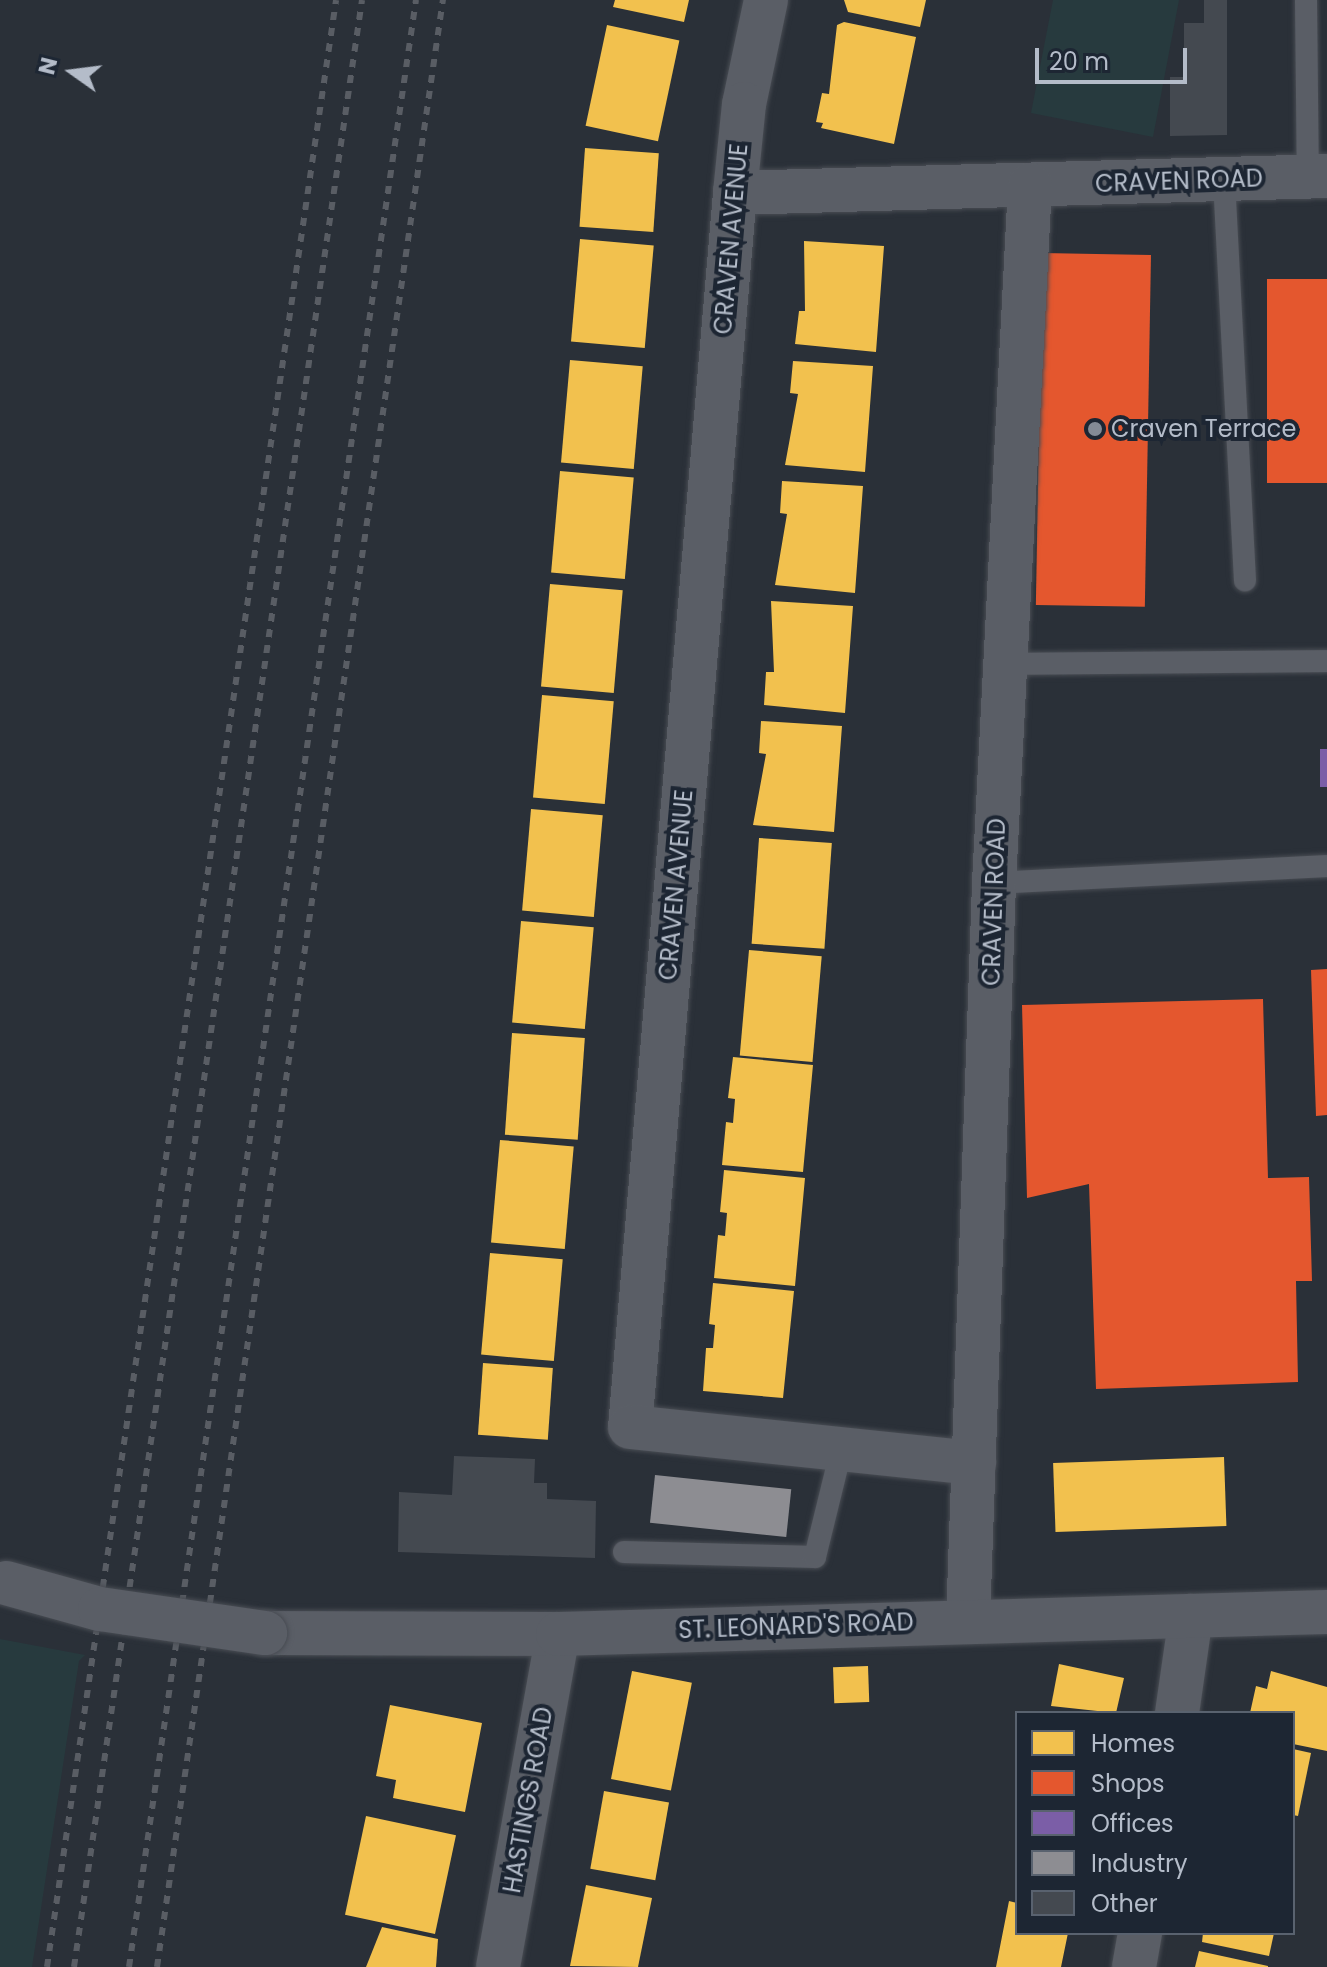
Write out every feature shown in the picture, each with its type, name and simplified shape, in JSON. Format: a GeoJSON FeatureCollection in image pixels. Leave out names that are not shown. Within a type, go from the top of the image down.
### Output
{"type":"FeatureCollection","features":[{"type":"Feature","properties":{"kind":"street","name":"CRAVEN AVENUE"},"geometry":{"type":"LineString","coordinates":[[766,0],[744,104],[735,193],[630,1427],[974,1463]]}},
{"type":"Feature","properties":{"kind":"street","name":"CRAVEN ROAD"},"geometry":{"type":"LineString","coordinates":[[735,193],[1318,177]]}},
{"type":"Feature","properties":{"kind":"street","name":"CRAVEN ROAD"},"geometry":{"type":"LineString","coordinates":[[968,1621],[994,883],[1030,185]]}},
{"type":"Feature","properties":{"kind":"street","name":"ST. LEONARD'S ROAD"},"geometry":{"type":"LineString","coordinates":[[3,1582],[100,1609],[265,1633],[558,1634],[1327,1612]]}},
{"type":"Feature","properties":{"kind":"street"},"geometry":{"type":"LineString","coordinates":[[1177,1711],[1191,1616]]}},
{"type":"Feature","properties":{"kind":"street","name":"HASTINGS ROAD"},"geometry":{"type":"LineString","coordinates":[[498,1967],[558,1634]]}},
{"type":"Feature","properties":{"kind":"street"},"geometry":{"type":"LineString","coordinates":[[1134,1967],[1140,1935]]}},
{"type":"Feature","properties":{"kind":"lane"},"geometry":{"type":"LineString","coordinates":[[1306,0],[1318,177]]}},
{"type":"Feature","properties":{"kind":"lane"},"geometry":{"type":"LineString","coordinates":[[1224,180],[1245,580]]}},
{"type":"Feature","properties":{"kind":"lane"},"geometry":{"type":"LineString","coordinates":[[1005,664],[1327,661]]}},
{"type":"Feature","properties":{"kind":"lane"},"geometry":{"type":"LineString","coordinates":[[994,883],[1327,866]]}},
{"type":"Feature","properties":{"kind":"lane"},"geometry":{"type":"LineString","coordinates":[[624,1552],[815,1557],[841,1451]]}},
{"type":"Feature","properties":{"kind":"green space"},"geometry":{"type":"Polygon","coordinates":[[[1053,0],[1179,0],[1153,137],[1031,113],[1053,0]]]}},
{"type":"Feature","properties":{"kind":"green space"},"geometry":{"type":"Polygon","coordinates":[[[0,1639],[85,1655],[79,1661],[32,1967],[0,1967],[0,1639]]]}},
{"type":"Feature","properties":{"kind":"building: Homes"},"geometry":{"type":"Polygon","coordinates":[[[615,0],[689,0],[684,22],[613,7],[615,0]]]}},
{"type":"Feature","properties":{"kind":"building: Homes"},"geometry":{"type":"Polygon","coordinates":[[[844,0],[926,0],[920,27],[848,12],[844,0]]]}},
{"type":"Feature","properties":{"kind":"building: Homes"},"geometry":{"type":"Polygon","coordinates":[[[844,22],[916,37],[894,144],[821,128],[823,123],[816,122],[822,93],[829,94],[837,25],[844,22]]]}},
{"type":"Feature","properties":{"kind":"building: Homes"},"geometry":{"type":"Polygon","coordinates":[[[607,25],[679,40],[658,141],[586,126],[607,25]]]}},
{"type":"Feature","properties":{"kind":"building: Homes"},"geometry":{"type":"Polygon","coordinates":[[[585,148],[659,153],[653,232],[579,227],[585,148]]]}},
{"type":"Feature","properties":{"kind":"building: Homes"},"geometry":{"type":"Polygon","coordinates":[[[580,239],[654,245],[645,348],[571,342],[580,239]]]}},
{"type":"Feature","properties":{"kind":"building: Homes"},"geometry":{"type":"Polygon","coordinates":[[[804,241],[884,246],[876,352],[795,344],[799,311],[805,311],[804,241]]]}},
{"type":"Feature","properties":{"kind":"building: Homes"},"geometry":{"type":"Polygon","coordinates":[[[570,360],[643,366],[634,469],[561,463],[570,360]]]}},
{"type":"Feature","properties":{"kind":"building: Homes"},"geometry":{"type":"Polygon","coordinates":[[[793,361],[873,366],[865,472],[785,465],[798,394],[790,393],[793,361]]]}},
{"type":"Feature","properties":{"kind":"building: Homes"},"geometry":{"type":"Polygon","coordinates":[[[560,471],[634,477],[625,579],[551,573],[560,471]]]}},
{"type":"Feature","properties":{"kind":"building: Homes"},"geometry":{"type":"Polygon","coordinates":[[[782,481],[863,486],[855,593],[775,585],[787,514],[780,513],[782,481]]]}},
{"type":"Feature","properties":{"kind":"building: Homes"},"geometry":{"type":"Polygon","coordinates":[[[550,584],[623,590],[614,693],[541,687],[550,584]]]}},
{"type":"Feature","properties":{"kind":"building: Homes"},"geometry":{"type":"Polygon","coordinates":[[[771,601],[853,606],[845,713],[764,705],[766,672],[774,672],[771,601]]]}},
{"type":"Feature","properties":{"kind":"building: Homes"},"geometry":{"type":"Polygon","coordinates":[[[542,695],[614,701],[605,804],[533,798],[542,695]]]}},
{"type":"Feature","properties":{"kind":"building: Homes"},"geometry":{"type":"Polygon","coordinates":[[[761,721],[842,726],[834,832],[753,825],[766,754],[759,753],[761,721]]]}},
{"type":"Feature","properties":{"kind":"building: Homes"},"geometry":{"type":"Polygon","coordinates":[[[531,809],[603,815],[594,917],[522,911],[531,809]]]}},
{"type":"Feature","properties":{"kind":"building: Homes"},"geometry":{"type":"Polygon","coordinates":[[[759,838],[832,843],[824,949],[752,944],[759,838]]]}},
{"type":"Feature","properties":{"kind":"building: Homes"},"geometry":{"type":"Polygon","coordinates":[[[521,921],[594,927],[585,1029],[512,1023],[521,921]]]}},
{"type":"Feature","properties":{"kind":"building: Homes"},"geometry":{"type":"Polygon","coordinates":[[[749,950],[822,956],[812,1062],[740,1056],[749,950]]]}},
{"type":"Feature","properties":{"kind":"building: Homes"},"geometry":{"type":"Polygon","coordinates":[[[512,1033],[585,1038],[578,1140],[505,1135],[512,1033]]]}},
{"type":"Feature","properties":{"kind":"building: Homes"},"geometry":{"type":"Polygon","coordinates":[[[733,1057],[813,1065],[803,1172],[722,1165],[726,1122],[733,1123],[735,1099],[728,1098],[733,1057]]]}},
{"type":"Feature","properties":{"kind":"building: Homes"},"geometry":{"type":"Polygon","coordinates":[[[500,1140],[574,1146],[565,1249],[491,1243],[500,1140]]]}},
{"type":"Feature","properties":{"kind":"building: Homes"},"geometry":{"type":"Polygon","coordinates":[[[724,1170],[805,1178],[795,1286],[714,1278],[718,1235],[725,1236],[727,1213],[720,1212],[724,1170]]]}},
{"type":"Feature","properties":{"kind":"building: Homes"},"geometry":{"type":"Polygon","coordinates":[[[490,1253],[563,1259],[554,1361],[481,1355],[490,1253]]]}},
{"type":"Feature","properties":{"kind":"building: Homes"},"geometry":{"type":"Polygon","coordinates":[[[713,1283],[794,1291],[783,1398],[703,1391],[706,1348],[713,1348],[715,1325],[709,1324],[713,1283]]]}},
{"type":"Feature","properties":{"kind":"building: Homes"},"geometry":{"type":"Polygon","coordinates":[[[483,1363],[553,1368],[548,1440],[478,1435],[483,1363]]]}},
{"type":"Feature","properties":{"kind":"building: Homes"},"geometry":{"type":"Polygon","coordinates":[[[1224,1457],[1226,1526],[1056,1532],[1053,1463],[1224,1457]]]}},
{"type":"Feature","properties":{"kind":"building: Homes"},"geometry":{"type":"Polygon","coordinates":[[[1059,1664],[1124,1678],[1116,1711],[1051,1706],[1059,1664]]]}},
{"type":"Feature","properties":{"kind":"building: Homes"},"geometry":{"type":"Polygon","coordinates":[[[868,1666],[869,1702],[834,1703],[833,1667],[868,1666]]]}},
{"type":"Feature","properties":{"kind":"building: Homes"},"geometry":{"type":"Polygon","coordinates":[[[632,1671],[692,1683],[671,1791],[611,1779],[632,1671]]]}},
{"type":"Feature","properties":{"kind":"building: Homes"},"geometry":{"type":"Polygon","coordinates":[[[1271,1671],[1327,1687],[1327,1751],[1295,1744],[1295,1711],[1250,1711],[1256,1686],[1267,1689],[1271,1671]]]}},
{"type":"Feature","properties":{"kind":"building: Homes"},"geometry":{"type":"Polygon","coordinates":[[[390,1705],[482,1723],[465,1812],[393,1798],[396,1780],[376,1776],[390,1705]]]}},
{"type":"Feature","properties":{"kind":"building: Homes"},"geometry":{"type":"Polygon","coordinates":[[[1295,1749],[1311,1753],[1298,1816],[1295,1815],[1295,1749]]]}},
{"type":"Feature","properties":{"kind":"building: Homes"},"geometry":{"type":"Polygon","coordinates":[[[604,1791],[669,1802],[655,1880],[590,1869],[604,1791]]]}},
{"type":"Feature","properties":{"kind":"building: Homes"},"geometry":{"type":"Polygon","coordinates":[[[366,1816],[456,1835],[435,1934],[345,1915],[366,1816]]]}},
{"type":"Feature","properties":{"kind":"building: Homes"},"geometry":{"type":"Polygon","coordinates":[[[586,1885],[652,1898],[638,1967],[570,1966],[586,1885]]]}},
{"type":"Feature","properties":{"kind":"building: Homes"},"geometry":{"type":"Polygon","coordinates":[[[1009,1901],[1015,1902],[1015,1935],[1068,1935],[1061,1967],[996,1967],[1009,1901]]]}},
{"type":"Feature","properties":{"kind":"building: Homes"},"geometry":{"type":"Polygon","coordinates":[[[382,1927],[438,1939],[436,1967],[366,1967],[382,1927]]]}},
{"type":"Feature","properties":{"kind":"building: Homes"},"geometry":{"type":"Polygon","coordinates":[[[1203,1935],[1274,1935],[1269,1956],[1202,1942],[1203,1935]]]}},
{"type":"Feature","properties":{"kind":"building: Homes"},"geometry":{"type":"Polygon","coordinates":[[[1199,1951],[1268,1966],[1268,1967],[1195,1967],[1199,1951]]]}},
{"type":"Feature","properties":{"kind":"building: Shops","name":"Craven Terrace"},"geometry":{"type":"Polygon","coordinates":[[[1042,253],[1151,255],[1145,607],[1036,605],[1042,253]]]}},
{"type":"Feature","properties":{"kind":"building: Shops"},"geometry":{"type":"Polygon","coordinates":[[[1267,279],[1327,279],[1327,483],[1267,483],[1267,279]]]}},
{"type":"Feature","properties":{"kind":"building: Shops"},"geometry":{"type":"Polygon","coordinates":[[[1327,969],[1327,1115],[1316,1116],[1311,970],[1327,969]]]}},
{"type":"Feature","properties":{"kind":"building: Shops"},"geometry":{"type":"Polygon","coordinates":[[[1263,999],[1268,1178],[1309,1177],[1312,1281],[1296,1281],[1298,1382],[1096,1389],[1089,1184],[1027,1198],[1022,1005],[1263,999]]]}},
{"type":"Feature","properties":{"kind":"building: Offices"},"geometry":{"type":"Polygon","coordinates":[[[1320,749],[1327,749],[1327,787],[1320,787],[1320,749]]]}},
{"type":"Feature","properties":{"kind":"building: Industry"},"geometry":{"type":"Polygon","coordinates":[[[655,1475],[791,1489],[786,1537],[650,1523],[655,1475]]]}},
{"type":"Feature","properties":{"kind":"building: Other"},"geometry":{"type":"Polygon","coordinates":[[[1204,0],[1227,0],[1227,135],[1170,136],[1170,77],[1184,77],[1184,23],[1204,23],[1204,0]]]}},
{"type":"Feature","properties":{"kind":"building: Other"},"geometry":{"type":"Polygon","coordinates":[[[454,1456],[535,1459],[534,1483],[547,1483],[547,1499],[596,1501],[595,1558],[398,1552],[399,1492],[452,1495],[454,1456]]]}},
{"type":"Feature","properties":{"kind":"railway"},"geometry":{"type":"LineString","coordinates":[[47,1967],[336,0]]}},
{"type":"Feature","properties":{"kind":"railway"},"geometry":{"type":"LineString","coordinates":[[74,1967],[362,0]]}},
{"type":"Feature","properties":{"kind":"railway"},"geometry":{"type":"LineString","coordinates":[[129,1967],[416,0]]}},
{"type":"Feature","properties":{"kind":"railway"},"geometry":{"type":"LineString","coordinates":[[157,1967],[443,0]]}},
{"type":"Feature","properties":{"kind":"place","name":"Craven Terrace"},"geometry":{"type":"Point","coordinates":[1095,429]}}]}
